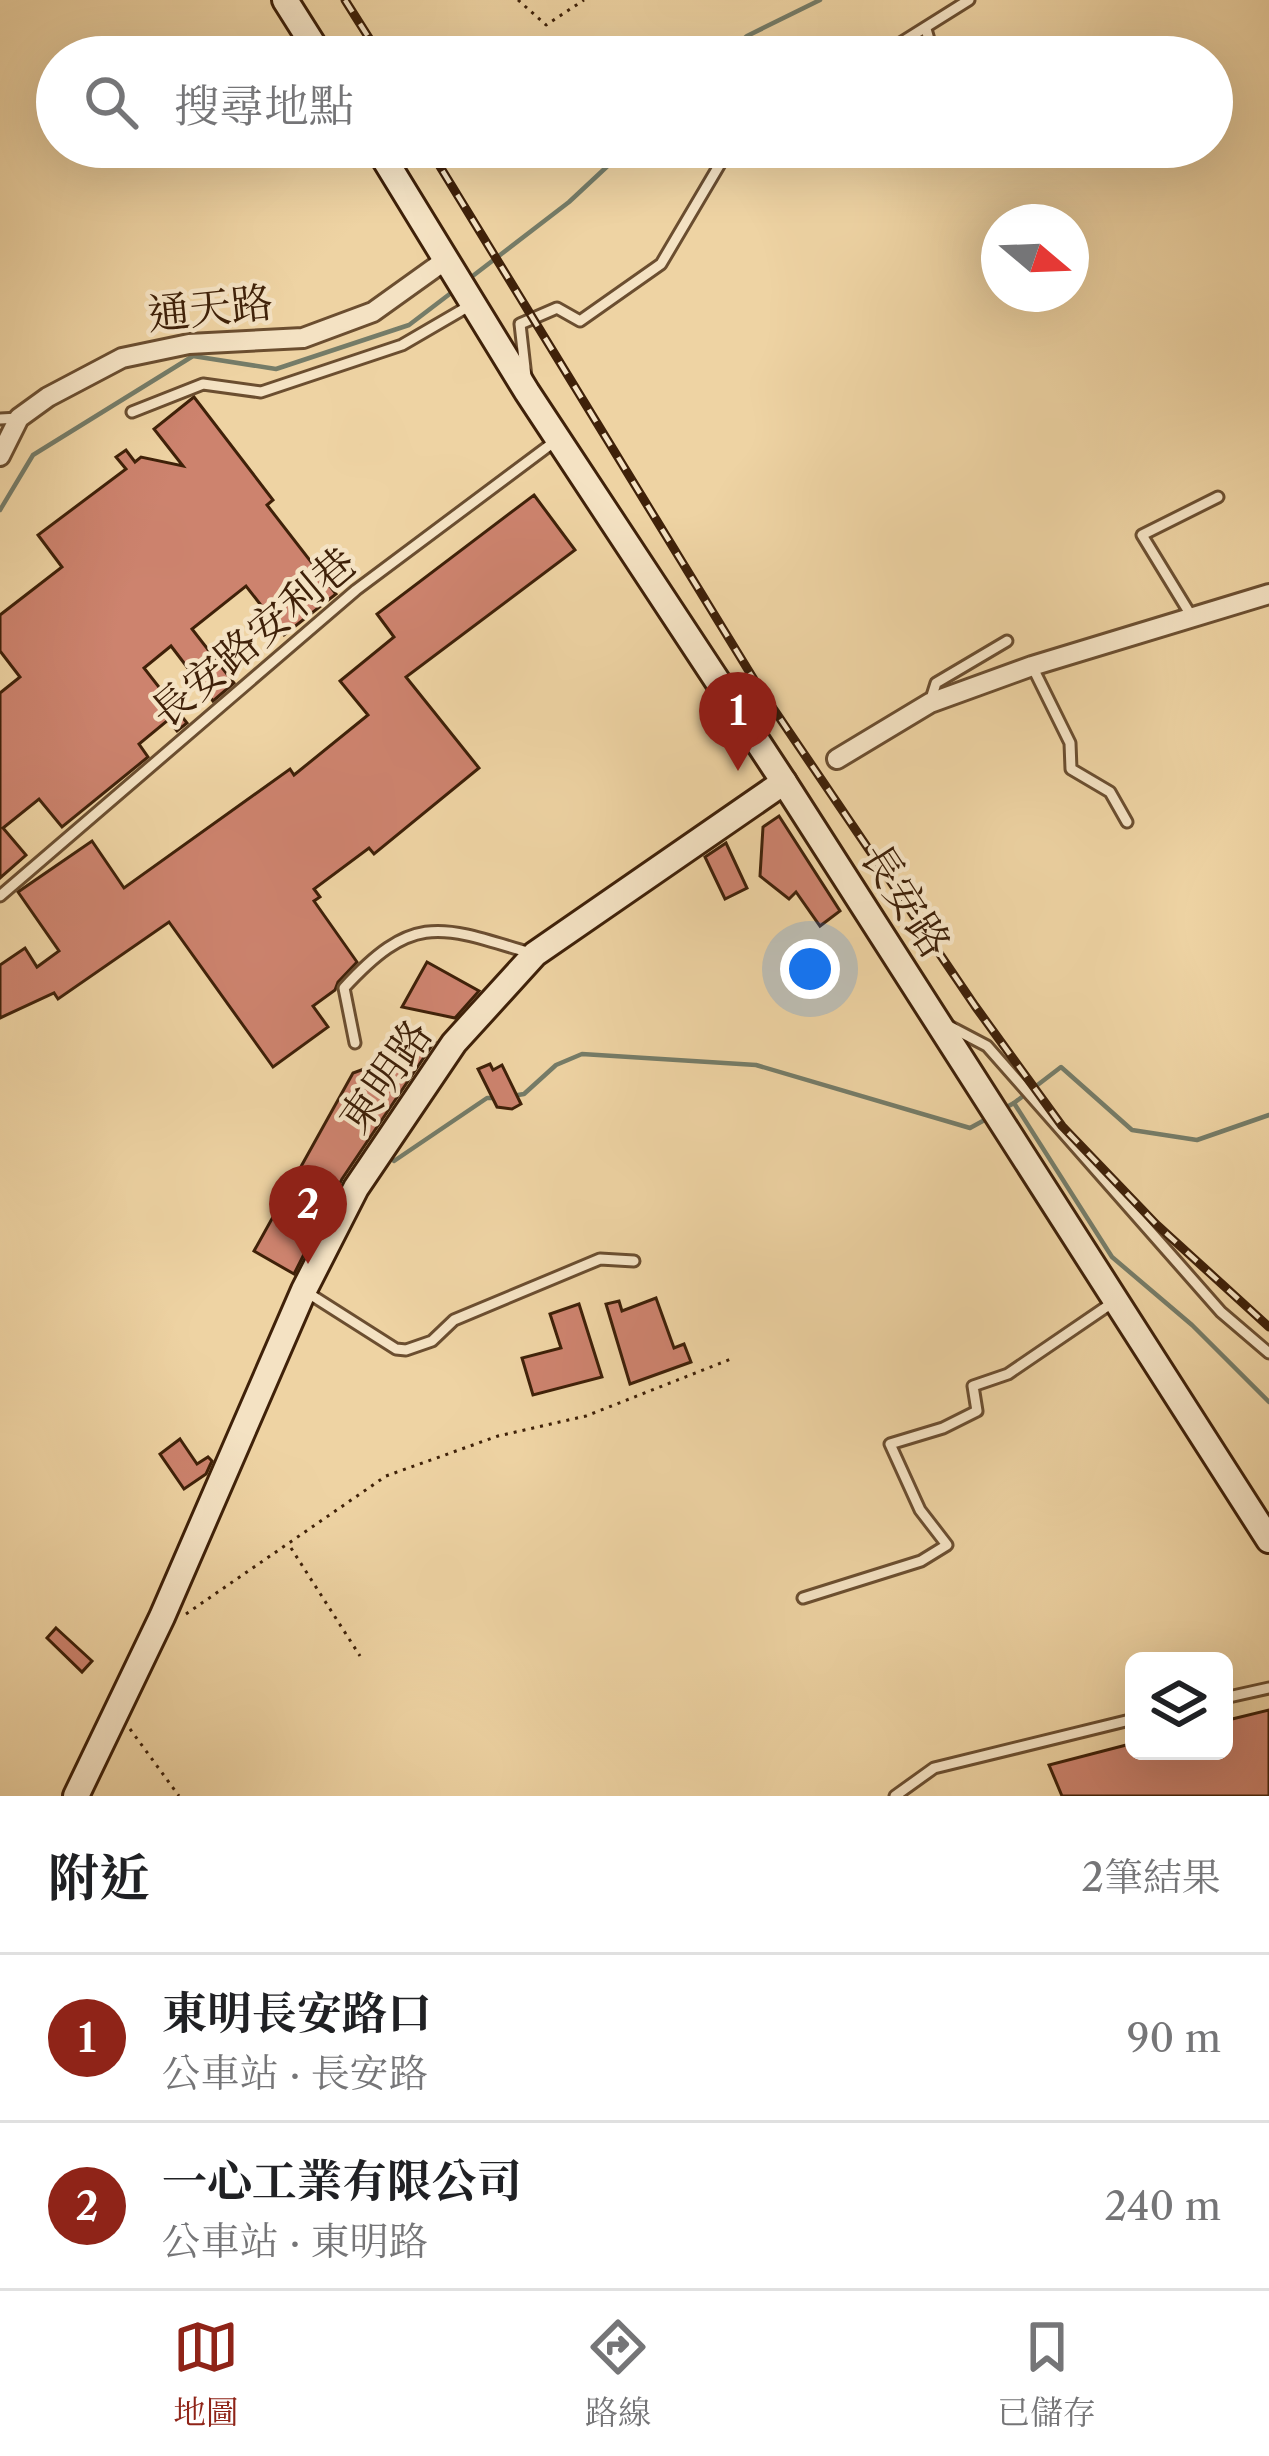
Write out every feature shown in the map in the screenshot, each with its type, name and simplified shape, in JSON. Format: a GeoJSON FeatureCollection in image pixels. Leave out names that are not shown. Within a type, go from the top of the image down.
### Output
{"type":"FeatureCollection","features":[{"type":"Feature","properties":{"kind":"main road"},"geometry":{"type":"LineString","coordinates":[[286,0],[308,36]]}},
{"type":"Feature","properties":{"kind":"main road"},"geometry":{"type":"LineString","coordinates":[[390,168],[474,303]]}},
{"type":"Feature","properties":{"kind":"main road","name":"長安路"},"geometry":{"type":"LineString","coordinates":[[474,303],[1269,1540]]}},
{"type":"Feature","properties":{"kind":"main road","name":"東明路"},"geometry":{"type":"LineString","coordinates":[[76,1796],[162,1617],[304,1290],[356,1188],[454,1043],[535,954],[784,782]]}},
{"type":"Feature","properties":{"kind":"street","name":"通天路"},"geometry":{"type":"LineString","coordinates":[[0,457],[10,419],[122,358],[190,344],[303,338],[373,312],[447,259]]}},
{"type":"Feature","properties":{"kind":"street"},"geometry":{"type":"LineString","coordinates":[[837,759],[930,703],[1032,666],[1269,594]]}},
{"type":"Feature","properties":{"kind":"lane"},"geometry":{"type":"LineString","coordinates":[[914,36],[969,0]]}},
{"type":"Feature","properties":{"kind":"lane"},"geometry":{"type":"LineString","coordinates":[[926,29],[928,36]]}},
{"type":"Feature","properties":{"kind":"lane"},"geometry":{"type":"LineString","coordinates":[[527,392],[520,324],[556,308],[580,322],[662,264],[718,168]]}},
{"type":"Feature","properties":{"kind":"lane"},"geometry":{"type":"LineString","coordinates":[[132,412],[202,384],[261,392],[402,345],[474,303]]}},
{"type":"Feature","properties":{"kind":"lane","name":"長安路安利巷"},"geometry":{"type":"LineString","coordinates":[[0,896],[356,590],[558,440]]}},
{"type":"Feature","properties":{"kind":"lane"},"geometry":{"type":"LineString","coordinates":[[1192,617],[1142,535],[1218,497]]}},
{"type":"Feature","properties":{"kind":"lane"},"geometry":{"type":"LineString","coordinates":[[930,703],[936,683],[1007,641]]}},
{"type":"Feature","properties":{"kind":"lane"},"geometry":{"type":"LineString","coordinates":[[1032,666],[1070,743],[1071,769],[1110,792],[1127,822]]}},
{"type":"Feature","properties":{"kind":"lane"},"geometry":{"type":"LineString","coordinates":[[355,1043],[344,988],[390,943],[430,931],[460,932],[535,954]]}},
{"type":"Feature","properties":{"kind":"lane"},"geometry":{"type":"LineString","coordinates":[[937,1021],[987,1046],[1221,1312],[1269,1353]]}},
{"type":"Feature","properties":{"kind":"lane"},"geometry":{"type":"LineString","coordinates":[[304,1290],[396,1349],[406,1350],[432,1342],[454,1320],[600,1259],[634,1261]]}},
{"type":"Feature","properties":{"kind":"lane"},"geometry":{"type":"LineString","coordinates":[[803,1598],[922,1561],[947,1545],[920,1510],[890,1444],[943,1428],[977,1411],[973,1386],[1008,1374],[1117,1300]]}},
{"type":"Feature","properties":{"kind":"lane"},"geometry":{"type":"LineString","coordinates":[[1233,1696],[1269,1688]]}},
{"type":"Feature","properties":{"kind":"lane"},"geometry":{"type":"LineString","coordinates":[[895,1796],[934,1768],[1125,1721]]}},
{"type":"Feature","properties":{"kind":"path"},"geometry":{"type":"LineString","coordinates":[[518,0],[546,25],[584,0]]}},
{"type":"Feature","properties":{"kind":"path"},"geometry":{"type":"LineString","coordinates":[[162,1617],[180,1618],[386,1476],[498,1436],[586,1416],[731,1359]]}},
{"type":"Feature","properties":{"kind":"path"},"geometry":{"type":"LineString","coordinates":[[290,1546],[360,1656]]}},
{"type":"Feature","properties":{"kind":"path"},"geometry":{"type":"LineString","coordinates":[[118,1713],[179,1796]]}},
{"type":"Feature","properties":{"kind":"building"},"geometry":{"type":"Polygon","coordinates":[[[194,397],[273,500],[267,505],[336,594],[284,635],[246,586],[192,629],[234,683],[213,701],[171,646],[144,668],[187,723],[177,731],[168,720],[139,744],[148,757],[62,827],[39,799],[3,828],[26,855],[0,878],[0,693],[20,677],[0,651],[0,615],[62,567],[38,535],[126,469],[116,457],[126,450],[135,462],[141,457],[183,466],[154,429],[194,397]]]}},
{"type":"Feature","properties":{"kind":"building"},"geometry":{"type":"Polygon","coordinates":[[[534,495],[575,550],[406,677],[479,768],[374,854],[369,848],[314,889],[320,897],[314,901],[357,962],[335,990],[313,1006],[328,1027],[273,1067],[169,922],[58,999],[54,993],[0,1018],[0,965],[25,948],[37,967],[59,951],[18,892],[92,841],[124,888],[290,769],[294,775],[368,715],[340,681],[394,637],[377,614],[534,495]]]}},
{"type":"Feature","properties":{"kind":"building"},"geometry":{"type":"Polygon","coordinates":[[[779,816],[840,911],[820,926],[796,892],[789,899],[760,876],[763,827],[779,816]]]}},
{"type":"Feature","properties":{"kind":"building"},"geometry":{"type":"Polygon","coordinates":[[[726,843],[747,888],[725,899],[705,857],[726,843]]]}},
{"type":"Feature","properties":{"kind":"building"},"geometry":{"type":"Polygon","coordinates":[[[427,962],[479,991],[455,1018],[402,1007],[427,962]]]}},
{"type":"Feature","properties":{"kind":"building"},"geometry":{"type":"Polygon","coordinates":[[[433,1044],[342,1179],[294,1274],[254,1251],[353,1073],[433,1044]]]}},
{"type":"Feature","properties":{"kind":"building"},"geometry":{"type":"Polygon","coordinates":[[[490,1064],[493,1070],[502,1065],[521,1104],[512,1109],[497,1107],[478,1069],[490,1064]]]}},
{"type":"Feature","properties":{"kind":"building"},"geometry":{"type":"Polygon","coordinates":[[[656,1298],[674,1348],[684,1344],[691,1362],[630,1384],[606,1304],[619,1301],[622,1311],[656,1298]]]}},
{"type":"Feature","properties":{"kind":"building"},"geometry":{"type":"Polygon","coordinates":[[[579,1304],[602,1377],[533,1395],[522,1358],[561,1348],[550,1314],[579,1304]]]}},
{"type":"Feature","properties":{"kind":"building"},"geometry":{"type":"Polygon","coordinates":[[[180,1439],[197,1464],[208,1457],[212,1461],[206,1474],[184,1489],[160,1454],[180,1439]]]}},
{"type":"Feature","properties":{"kind":"building"},"geometry":{"type":"Polygon","coordinates":[[[56,1628],[92,1661],[82,1672],[47,1638],[56,1628]]]}},
{"type":"Feature","properties":{"kind":"building"},"geometry":{"type":"Polygon","coordinates":[[[1269,1710],[1269,1796],[1062,1796],[1049,1765],[1125,1745],[1125,1760],[1233,1760],[1233,1719],[1269,1710]]]}},
{"type":"Feature","properties":{"kind":"waterway"},"geometry":{"type":"LineString","coordinates":[[747,36],[820,0]]}},
{"type":"Feature","properties":{"kind":"waterway"},"geometry":{"type":"LineString","coordinates":[[474,275],[605,168]]}},
{"type":"Feature","properties":{"kind":"waterway"},"geometry":{"type":"LineString","coordinates":[[0,510],[33,455],[193,356],[276,369],[409,325],[451,293]]}},
{"type":"Feature","properties":{"kind":"waterway"},"geometry":{"type":"LineString","coordinates":[[512,1096],[524,1094],[556,1065],[582,1054],[756,1065],[970,1128],[990,1117]]}},
{"type":"Feature","properties":{"kind":"waterway"},"geometry":{"type":"LineString","coordinates":[[1014,1103],[1061,1067],[1132,1130],[1197,1140],[1269,1115]]}},
{"type":"Feature","properties":{"kind":"waterway"},"geometry":{"type":"LineString","coordinates":[[394,1161],[487,1098],[495,1098]]}},
{"type":"Feature","properties":{"kind":"waterway"},"geometry":{"type":"LineString","coordinates":[[1005,1108],[1014,1103],[1112,1257],[1192,1325],[1269,1402]]}},
{"type":"Feature","properties":{"kind":"railway"},"geometry":{"type":"LineString","coordinates":[[345,0],[368,36]]}},
{"type":"Feature","properties":{"kind":"railway"},"geometry":{"type":"LineString","coordinates":[[441,168],[758,686],[975,1006],[1062,1126],[1156,1224],[1269,1327]]}},
{"type":"Feature","properties":{"kind":"place","name":"東明長安路口"},"geometry":{"type":"Point","coordinates":[738,771]}},
{"type":"Feature","properties":{"kind":"place","name":"一心工業有限公司"},"geometry":{"type":"Point","coordinates":[308,1264]}}]}
